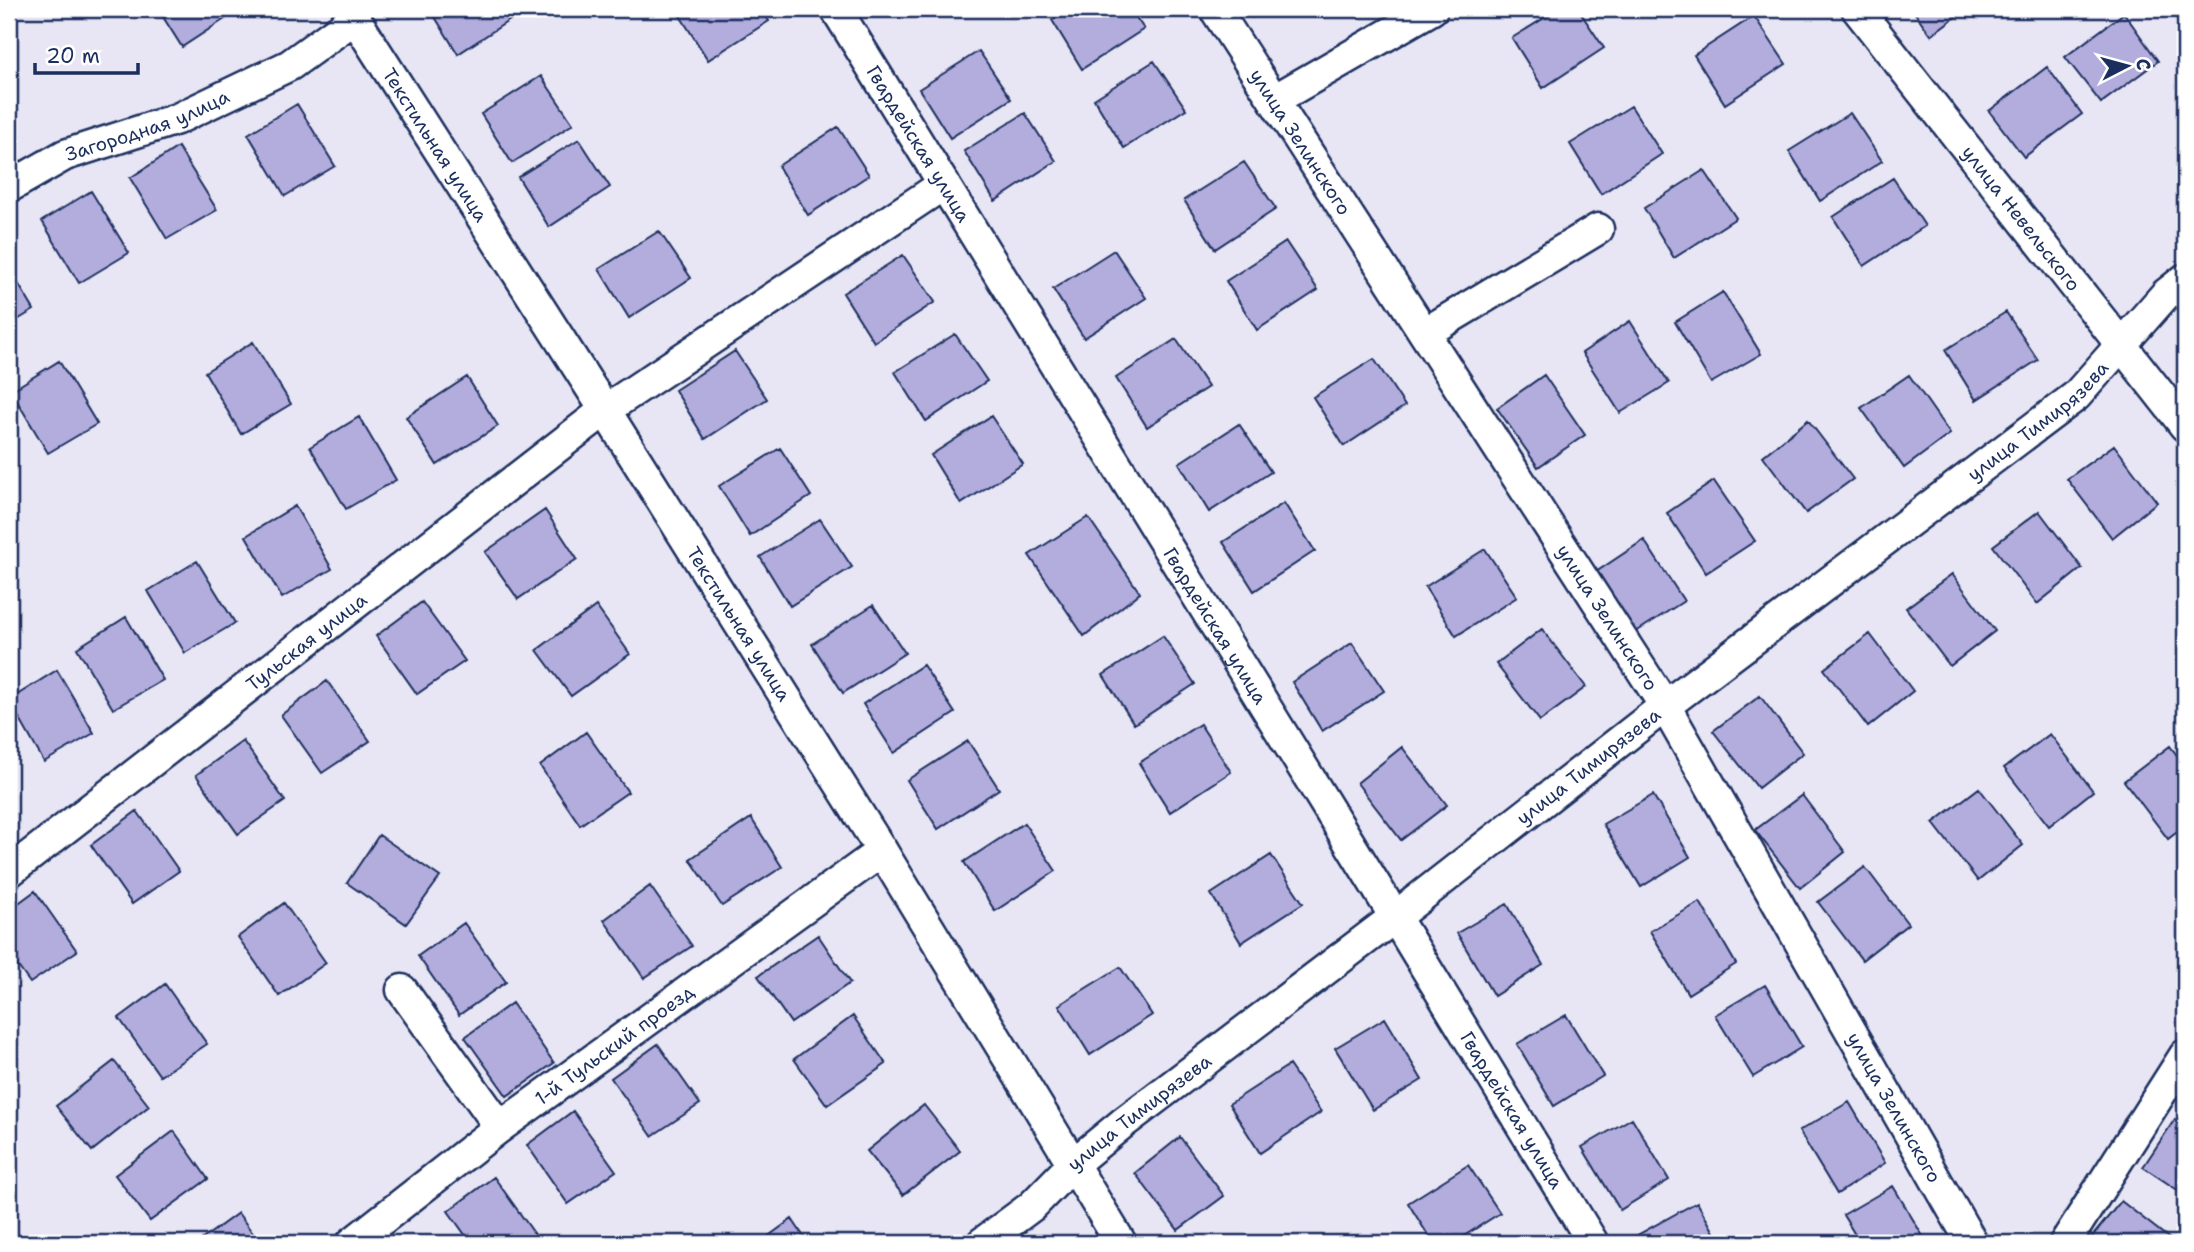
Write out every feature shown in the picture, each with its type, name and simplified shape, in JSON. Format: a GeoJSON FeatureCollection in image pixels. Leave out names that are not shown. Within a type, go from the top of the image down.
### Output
{"type":"FeatureCollection","features":[{"type":"Feature","properties":{"kind":"street","name":"Гвардейская улица"},"geometry":{"type":"LineString","coordinates":[[836,9],[1395,916],[1593,1243]]}},
{"type":"Feature","properties":{"kind":"street","name":"улица Зелинского"},"geometry":{"type":"LineString","coordinates":[[1215,9],[1665,706],[1972,1243]]}},
{"type":"Feature","properties":{"kind":"street"},"geometry":{"type":"LineString","coordinates":[[1274,100],[1432,9]]}},
{"type":"Feature","properties":{"kind":"street","name":"улица Невельского"},"geometry":{"type":"LineString","coordinates":[[1857,9],[2185,426]]}},
{"type":"Feature","properties":{"kind":"street","name":"Загородная улица"},"geometry":{"type":"LineString","coordinates":[[9,187],[65,155],[177,119],[290,65],[352,14]]}},
{"type":"Feature","properties":{"kind":"street","name":"Текстильная улица"},"geometry":{"type":"LineString","coordinates":[[352,14],[882,851],[1121,1243]]}},
{"type":"Feature","properties":{"kind":"street","name":"Тульская улица"},"geometry":{"type":"LineString","coordinates":[[9,872],[605,410],[944,184]]}},
{"type":"Feature","properties":{"kind":"street"},"geometry":{"type":"LineString","coordinates":[[1425,333],[1598,229]]}},
{"type":"Feature","properties":{"kind":"street","name":"улица Тимирязева"},"geometry":{"type":"LineString","coordinates":[[982,1243],[1032,1206],[1073,1164],[1134,1115],[1665,706],[2076,397],[2166,294],[2185,279]]}},
{"type":"Feature","properties":{"kind":"street","name":"1-й Тульский проезд"},"geometry":{"type":"LineString","coordinates":[[352,1243],[500,1127],[882,851]]}},
{"type":"Feature","properties":{"kind":"street"},"geometry":{"type":"LineString","coordinates":[[402,990],[500,1127]]}},
{"type":"Feature","properties":{"kind":"street"},"geometry":{"type":"LineString","coordinates":[[2065,1243],[2185,1055]]}},
{"type":"Feature","properties":{"kind":"building"},"geometry":{"type":"Polygon","coordinates":[[[158,9],[240,9],[182,47],[158,9]]]}},
{"type":"Feature","properties":{"kind":"building"},"geometry":{"type":"Polygon","coordinates":[[[430,9],[516,9],[519,14],[458,54],[430,9]]]}},
{"type":"Feature","properties":{"kind":"building"},"geometry":{"type":"Polygon","coordinates":[[[761,9],[769,21],[708,60],[677,11],[761,9]]]}},
{"type":"Feature","properties":{"kind":"building"},"geometry":{"type":"Polygon","coordinates":[[[1070,9],[1130,9],[1144,29],[1082,69],[1052,20],[1070,9]]]}},
{"type":"Feature","properties":{"kind":"building"},"geometry":{"type":"Polygon","coordinates":[[[1559,9],[1578,9],[1604,48],[1543,88],[1512,38],[1559,9]]]}},
{"type":"Feature","properties":{"kind":"building"},"geometry":{"type":"Polygon","coordinates":[[[1912,9],[1966,9],[1931,35],[1912,9]]]}},
{"type":"Feature","properties":{"kind":"building"},"geometry":{"type":"Polygon","coordinates":[[[2124,13],[2158,61],[2101,103],[2065,57],[2124,13]]]}},
{"type":"Feature","properties":{"kind":"building"},"geometry":{"type":"Polygon","coordinates":[[[1754,16],[1786,64],[1725,104],[1694,55],[1754,16]]]}},
{"type":"Feature","properties":{"kind":"building"},"geometry":{"type":"Polygon","coordinates":[[[979,51],[1011,99],[950,138],[919,89],[979,51]]]}},
{"type":"Feature","properties":{"kind":"building"},"geometry":{"type":"Polygon","coordinates":[[[1154,61],[1186,109],[1124,148],[1094,99],[1154,61]]]}},
{"type":"Feature","properties":{"kind":"building"},"geometry":{"type":"Polygon","coordinates":[[[2047,67],[2082,114],[2024,157],[1989,111],[2047,67]]]}},
{"type":"Feature","properties":{"kind":"building"},"geometry":{"type":"Polygon","coordinates":[[[541,76],[573,124],[512,163],[481,114],[541,76]]]}},
{"type":"Feature","properties":{"kind":"building"},"geometry":{"type":"Polygon","coordinates":[[[297,104],[335,166],[285,196],[248,134],[297,104]]]}},
{"type":"Feature","properties":{"kind":"building"},"geometry":{"type":"Polygon","coordinates":[[[1631,106],[1662,154],[1601,194],[1570,144],[1631,106]]]}},
{"type":"Feature","properties":{"kind":"building"},"geometry":{"type":"Polygon","coordinates":[[[1025,113],[1056,161],[995,201],[964,151],[1025,113]]]}},
{"type":"Feature","properties":{"kind":"building"},"geometry":{"type":"Polygon","coordinates":[[[1850,113],[1882,161],[1820,201],[1789,151],[1850,113]]]}},
{"type":"Feature","properties":{"kind":"building"},"geometry":{"type":"Polygon","coordinates":[[[838,127],[869,175],[808,215],[778,166],[838,127]]]}},
{"type":"Feature","properties":{"kind":"building"},"geometry":{"type":"Polygon","coordinates":[[[579,139],[610,187],[549,227],[518,177],[579,139]]]}},
{"type":"Feature","properties":{"kind":"building"},"geometry":{"type":"Polygon","coordinates":[[[178,147],[217,210],[167,239],[130,178],[178,147]]]}},
{"type":"Feature","properties":{"kind":"building"},"geometry":{"type":"Polygon","coordinates":[[[1244,162],[1276,209],[1215,249],[1184,200],[1244,162]]]}},
{"type":"Feature","properties":{"kind":"building"},"geometry":{"type":"Polygon","coordinates":[[[1704,170],[1736,218],[1674,258],[1644,208],[1704,170]]]}},
{"type":"Feature","properties":{"kind":"building"},"geometry":{"type":"Polygon","coordinates":[[[1893,178],[1925,226],[1864,266],[1833,217],[1893,178]]]}},
{"type":"Feature","properties":{"kind":"building"},"geometry":{"type":"Polygon","coordinates":[[[91,191],[129,253],[79,283],[42,221],[91,191]]]}},
{"type":"Feature","properties":{"kind":"building"},"geometry":{"type":"Polygon","coordinates":[[[659,231],[691,278],[629,318],[599,269],[659,231]]]}},
{"type":"Feature","properties":{"kind":"building"},"geometry":{"type":"Polygon","coordinates":[[[1286,242],[1318,290],[1257,330],[1226,281],[1286,242]]]}},
{"type":"Feature","properties":{"kind":"building"},"geometry":{"type":"Polygon","coordinates":[[[1114,250],[1146,298],[1084,338],[1053,289],[1114,250]]]}},
{"type":"Feature","properties":{"kind":"building"},"geometry":{"type":"Polygon","coordinates":[[[903,255],[935,302],[874,342],[843,293],[903,255]]]}},
{"type":"Feature","properties":{"kind":"building"},"geometry":{"type":"Polygon","coordinates":[[[9,268],[34,310],[9,325],[9,268]]]}},
{"type":"Feature","properties":{"kind":"building"},"geometry":{"type":"Polygon","coordinates":[[[1723,292],[1761,354],[1711,383],[1675,322],[1723,292]]]}},
{"type":"Feature","properties":{"kind":"building"},"geometry":{"type":"Polygon","coordinates":[[[2006,312],[2038,360],[1976,400],[1945,350],[2006,312]]]}},
{"type":"Feature","properties":{"kind":"building"},"geometry":{"type":"Polygon","coordinates":[[[1630,321],[1669,383],[1620,413],[1582,353],[1630,321]]]}},
{"type":"Feature","properties":{"kind":"building"},"geometry":{"type":"Polygon","coordinates":[[[955,334],[987,381],[926,421],[895,372],[955,334]]]}},
{"type":"Feature","properties":{"kind":"building"},"geometry":{"type":"Polygon","coordinates":[[[1176,339],[1208,387],[1147,427],[1116,378],[1176,339]]]}},
{"type":"Feature","properties":{"kind":"building"},"geometry":{"type":"Polygon","coordinates":[[[253,342],[291,404],[241,434],[205,372],[253,342]]]}},
{"type":"Feature","properties":{"kind":"building"},"geometry":{"type":"Polygon","coordinates":[[[735,351],[767,399],[705,439],[675,390],[735,351]]]}},
{"type":"Feature","properties":{"kind":"building"},"geometry":{"type":"Polygon","coordinates":[[[1374,359],[1405,406],[1344,446],[1313,397],[1374,359]]]}},
{"type":"Feature","properties":{"kind":"building"},"geometry":{"type":"Polygon","coordinates":[[[59,361],[97,424],[48,453],[11,391],[59,361]]]}},
{"type":"Feature","properties":{"kind":"building"},"geometry":{"type":"Polygon","coordinates":[[[1544,375],[1585,435],[1538,467],[1497,408],[1544,375]]]}},
{"type":"Feature","properties":{"kind":"building"},"geometry":{"type":"Polygon","coordinates":[[[1909,375],[1950,434],[1904,468],[1861,408],[1909,375]]]}},
{"type":"Feature","properties":{"kind":"building"},"geometry":{"type":"Polygon","coordinates":[[[467,377],[498,426],[437,465],[406,417],[467,377]]]}},
{"type":"Feature","properties":{"kind":"building"},"geometry":{"type":"Polygon","coordinates":[[[991,416],[1023,464],[961,504],[931,455],[991,416]]]}},
{"type":"Feature","properties":{"kind":"building"},"geometry":{"type":"Polygon","coordinates":[[[359,417],[396,480],[346,509],[310,447],[359,417]]]}},
{"type":"Feature","properties":{"kind":"building"},"geometry":{"type":"Polygon","coordinates":[[[1808,420],[1853,479],[1806,513],[1763,456],[1808,420]]]}},
{"type":"Feature","properties":{"kind":"building"},"geometry":{"type":"Polygon","coordinates":[[[1239,424],[1271,472],[1209,512],[1179,463],[1239,424]]]}},
{"type":"Feature","properties":{"kind":"building"},"geometry":{"type":"Polygon","coordinates":[[[2114,445],[2157,502],[2112,538],[2067,479],[2114,445]]]}},
{"type":"Feature","properties":{"kind":"building"},"geometry":{"type":"Polygon","coordinates":[[[780,448],[811,496],[750,536],[719,486],[780,448]]]}},
{"type":"Feature","properties":{"kind":"building"},"geometry":{"type":"Polygon","coordinates":[[[1714,481],[1755,541],[1706,573],[1667,513],[1714,481]]]}},
{"type":"Feature","properties":{"kind":"building"},"geometry":{"type":"Polygon","coordinates":[[[1284,503],[1315,551],[1254,591],[1223,542],[1284,503]]]}},
{"type":"Feature","properties":{"kind":"building"},"geometry":{"type":"Polygon","coordinates":[[[295,506],[332,569],[282,598],[246,536],[295,506]]]}},
{"type":"Feature","properties":{"kind":"building"},"geometry":{"type":"Polygon","coordinates":[[[545,510],[577,559],[518,599],[485,552],[545,510]]]}},
{"type":"Feature","properties":{"kind":"building"},"geometry":{"type":"Polygon","coordinates":[[[2039,511],[2082,568],[2037,604],[1993,546],[2039,511]]]}},
{"type":"Feature","properties":{"kind":"building"},"geometry":{"type":"Polygon","coordinates":[[[1088,517],[1140,593],[1084,636],[1029,555],[1088,517]]]}},
{"type":"Feature","properties":{"kind":"building"},"geometry":{"type":"Polygon","coordinates":[[[820,519],[852,567],[790,606],[760,557],[820,519]]]}},
{"type":"Feature","properties":{"kind":"building"},"geometry":{"type":"Polygon","coordinates":[[[1644,540],[1684,601],[1636,632],[1596,572],[1644,540]]]}},
{"type":"Feature","properties":{"kind":"building"},"geometry":{"type":"Polygon","coordinates":[[[1485,549],[1517,597],[1456,636],[1425,587],[1485,549]]]}},
{"type":"Feature","properties":{"kind":"building"},"geometry":{"type":"Polygon","coordinates":[[[197,561],[235,623],[185,653],[148,591],[197,561]]]}},
{"type":"Feature","properties":{"kind":"building"},"geometry":{"type":"Polygon","coordinates":[[[1952,574],[1995,631],[1950,666],[1906,608],[1952,574]]]}},
{"type":"Feature","properties":{"kind":"building"},"geometry":{"type":"Polygon","coordinates":[[[422,602],[465,661],[417,694],[376,636],[422,602]]]}},
{"type":"Feature","properties":{"kind":"building"},"geometry":{"type":"Polygon","coordinates":[[[873,605],[905,653],[843,693],[812,644],[873,605]]]}},
{"type":"Feature","properties":{"kind":"building"},"geometry":{"type":"Polygon","coordinates":[[[596,606],[630,654],[571,696],[537,650],[596,606]]]}},
{"type":"Feature","properties":{"kind":"building"},"geometry":{"type":"Polygon","coordinates":[[[126,617],[163,680],[113,709],[77,648],[126,617]]]}},
{"type":"Feature","properties":{"kind":"building"},"geometry":{"type":"Polygon","coordinates":[[[1542,629],[1586,687],[1540,721],[1496,664],[1542,629]]]}},
{"type":"Feature","properties":{"kind":"building"},"geometry":{"type":"Polygon","coordinates":[[[1870,634],[1913,691],[1868,727],[1824,669],[1870,634]]]}},
{"type":"Feature","properties":{"kind":"building"},"geometry":{"type":"Polygon","coordinates":[[[1163,636],[1195,684],[1134,724],[1103,675],[1163,636]]]}},
{"type":"Feature","properties":{"kind":"building"},"geometry":{"type":"Polygon","coordinates":[[[1352,643],[1384,691],[1322,731],[1292,682],[1352,643]]]}},
{"type":"Feature","properties":{"kind":"building"},"geometry":{"type":"Polygon","coordinates":[[[923,665],[955,713],[894,753],[863,704],[923,665]]]}},
{"type":"Feature","properties":{"kind":"building"},"geometry":{"type":"Polygon","coordinates":[[[57,670],[94,733],[44,762],[9,700],[57,670]]]}},
{"type":"Feature","properties":{"kind":"building"},"geometry":{"type":"Polygon","coordinates":[[[327,681],[370,741],[322,773],[281,715],[327,681]]]}},
{"type":"Feature","properties":{"kind":"building"},"geometry":{"type":"Polygon","coordinates":[[[1760,696],[1803,753],[1758,788],[1713,731],[1760,696]]]}},
{"type":"Feature","properties":{"kind":"building"},"geometry":{"type":"Polygon","coordinates":[[[1200,724],[1231,772],[1170,812],[1139,763],[1200,724]]]}},
{"type":"Feature","properties":{"kind":"building"},"geometry":{"type":"Polygon","coordinates":[[[586,732],[628,792],[580,825],[540,766],[586,732]]]}},
{"type":"Feature","properties":{"kind":"building"},"geometry":{"type":"Polygon","coordinates":[[[2050,734],[2093,791],[2049,826],[2004,768],[2050,734]]]}},
{"type":"Feature","properties":{"kind":"building"},"geometry":{"type":"Polygon","coordinates":[[[243,741],[285,801],[238,834],[196,775],[243,741]]]}},
{"type":"Feature","properties":{"kind":"building"},"geometry":{"type":"Polygon","coordinates":[[[968,741],[999,789],[938,829],[907,780],[968,741]]]}},
{"type":"Feature","properties":{"kind":"building"},"geometry":{"type":"Polygon","coordinates":[[[2170,746],[2185,766],[2185,826],[2168,839],[2124,781],[2170,746]]]}},
{"type":"Feature","properties":{"kind":"building"},"geometry":{"type":"Polygon","coordinates":[[[1402,747],[1447,805],[1401,840],[1357,783],[1402,747]]]}},
{"type":"Feature","properties":{"kind":"building"},"geometry":{"type":"Polygon","coordinates":[[[1979,788],[2023,845],[1978,881],[1933,823],[1979,788]]]}},
{"type":"Feature","properties":{"kind":"building"},"geometry":{"type":"Polygon","coordinates":[[[1653,795],[1690,857],[1641,887],[1603,824],[1653,795]]]}},
{"type":"Feature","properties":{"kind":"building"},"geometry":{"type":"Polygon","coordinates":[[[1802,795],[1845,852],[1800,888],[1755,830],[1802,795]]]}},
{"type":"Feature","properties":{"kind":"building"},"geometry":{"type":"Polygon","coordinates":[[[137,811],[179,871],[132,904],[91,845],[137,811]]]}},
{"type":"Feature","properties":{"kind":"building"},"geometry":{"type":"Polygon","coordinates":[[[751,818],[782,867],[722,906],[690,859],[751,818]]]}},
{"type":"Feature","properties":{"kind":"building"},"geometry":{"type":"Polygon","coordinates":[[[1024,823],[1056,871],[995,911],[964,862],[1024,823]]]}},
{"type":"Feature","properties":{"kind":"building"},"geometry":{"type":"Polygon","coordinates":[[[379,835],[440,877],[406,924],[347,883],[379,835]]]}},
{"type":"Feature","properties":{"kind":"building"},"geometry":{"type":"Polygon","coordinates":[[[1271,855],[1303,903],[1241,943],[1211,894],[1271,855]]]}},
{"type":"Feature","properties":{"kind":"building"},"geometry":{"type":"Polygon","coordinates":[[[1865,867],[1908,924],[1862,960],[1818,902],[1865,867]]]}},
{"type":"Feature","properties":{"kind":"building"},"geometry":{"type":"Polygon","coordinates":[[[650,886],[692,946],[644,978],[604,920],[650,886]]]}},
{"type":"Feature","properties":{"kind":"building"},"geometry":{"type":"Polygon","coordinates":[[[35,891],[77,951],[30,983],[9,954],[9,910],[35,891]]]}},
{"type":"Feature","properties":{"kind":"building"},"geometry":{"type":"Polygon","coordinates":[[[1700,902],[1736,964],[1688,994],[1650,931],[1700,902]]]}},
{"type":"Feature","properties":{"kind":"building"},"geometry":{"type":"Polygon","coordinates":[[[284,903],[326,963],[279,996],[238,937],[284,903]]]}},
{"type":"Feature","properties":{"kind":"building"},"geometry":{"type":"Polygon","coordinates":[[[1507,904],[1543,965],[1494,996],[1457,933],[1507,904]]]}},
{"type":"Feature","properties":{"kind":"building"},"geometry":{"type":"Polygon","coordinates":[[[464,923],[506,982],[459,1015],[418,956],[464,923]]]}},
{"type":"Feature","properties":{"kind":"building"},"geometry":{"type":"Polygon","coordinates":[[[818,935],[850,983],[791,1023],[758,976],[818,935]]]}},
{"type":"Feature","properties":{"kind":"building"},"geometry":{"type":"Polygon","coordinates":[[[1120,967],[1152,1015],[1090,1055],[1059,1005],[1120,967]]]}},
{"type":"Feature","properties":{"kind":"building"},"geometry":{"type":"Polygon","coordinates":[[[165,984],[207,1044],[160,1076],[119,1018],[165,984]]]}},
{"type":"Feature","properties":{"kind":"building"},"geometry":{"type":"Polygon","coordinates":[[[1765,985],[1802,1047],[1753,1077],[1715,1015],[1765,985]]]}},
{"type":"Feature","properties":{"kind":"building"},"geometry":{"type":"Polygon","coordinates":[[[512,1003],[554,1063],[507,1096],[465,1037],[512,1003]]]}},
{"type":"Feature","properties":{"kind":"building"},"geometry":{"type":"Polygon","coordinates":[[[1566,1015],[1603,1076],[1554,1106],[1517,1044],[1566,1015]]]}},
{"type":"Feature","properties":{"kind":"building"},"geometry":{"type":"Polygon","coordinates":[[[853,1016],[886,1064],[827,1105],[794,1059],[853,1016]]]}},
{"type":"Feature","properties":{"kind":"building"},"geometry":{"type":"Polygon","coordinates":[[[1385,1018],[1422,1080],[1373,1110],[1335,1048],[1385,1018]]]}},
{"type":"Feature","properties":{"kind":"building"},"geometry":{"type":"Polygon","coordinates":[[[658,1044],[700,1104],[652,1136],[611,1078],[658,1044]]]}},
{"type":"Feature","properties":{"kind":"building"},"geometry":{"type":"Polygon","coordinates":[[[114,1061],[149,1106],[92,1151],[56,1106],[114,1061]]]}},
{"type":"Feature","properties":{"kind":"building"},"geometry":{"type":"Polygon","coordinates":[[[1289,1065],[1321,1112],[1260,1153],[1229,1104],[1289,1065]]]}},
{"type":"Feature","properties":{"kind":"building"},"geometry":{"type":"Polygon","coordinates":[[[1849,1102],[1885,1163],[1837,1194],[1799,1131],[1849,1102]]]}},
{"type":"Feature","properties":{"kind":"building"},"geometry":{"type":"Polygon","coordinates":[[[924,1105],[960,1151],[903,1195],[867,1151],[924,1105]]]}},
{"type":"Feature","properties":{"kind":"building"},"geometry":{"type":"Polygon","coordinates":[[[573,1111],[616,1171],[568,1204],[527,1145],[573,1111]]]}},
{"type":"Feature","properties":{"kind":"building"},"geometry":{"type":"Polygon","coordinates":[[[1632,1118],[1669,1180],[1620,1210],[1582,1147],[1632,1118]]]}},
{"type":"Feature","properties":{"kind":"building"},"geometry":{"type":"Polygon","coordinates":[[[2175,1119],[2185,1126],[2185,1195],[2143,1167],[2175,1119]]]}},
{"type":"Feature","properties":{"kind":"building"},"geometry":{"type":"Polygon","coordinates":[[[174,1131],[208,1179],[150,1221],[115,1175],[174,1131]]]}},
{"type":"Feature","properties":{"kind":"building"},"geometry":{"type":"Polygon","coordinates":[[[1180,1137],[1224,1196],[1178,1230],[1135,1173],[1180,1137]]]}},
{"type":"Feature","properties":{"kind":"building"},"geometry":{"type":"Polygon","coordinates":[[[1468,1165],[1500,1213],[1453,1243],[1433,1243],[1408,1203],[1468,1165]]]}},
{"type":"Feature","properties":{"kind":"building"},"geometry":{"type":"Polygon","coordinates":[[[494,1177],[536,1236],[527,1243],[471,1243],[448,1211],[494,1177]]]}},
{"type":"Feature","properties":{"kind":"building"},"geometry":{"type":"Polygon","coordinates":[[[1893,1186],[1927,1243],[1860,1243],[1843,1215],[1893,1186]]]}},
{"type":"Feature","properties":{"kind":"building"},"geometry":{"type":"Polygon","coordinates":[[[2121,1201],[2175,1243],[2087,1243],[2121,1201]]]}},
{"type":"Feature","properties":{"kind":"building"},"geometry":{"type":"Polygon","coordinates":[[[1697,1202],[1720,1243],[1637,1243],[1634,1237],[1697,1202]]]}},
{"type":"Feature","properties":{"kind":"building"},"geometry":{"type":"Polygon","coordinates":[[[238,1213],[260,1243],[197,1243],[238,1213]]]}},
{"type":"Feature","properties":{"kind":"building"},"geometry":{"type":"Polygon","coordinates":[[[792,1219],[808,1243],[759,1243],[792,1219]]]}}]}
